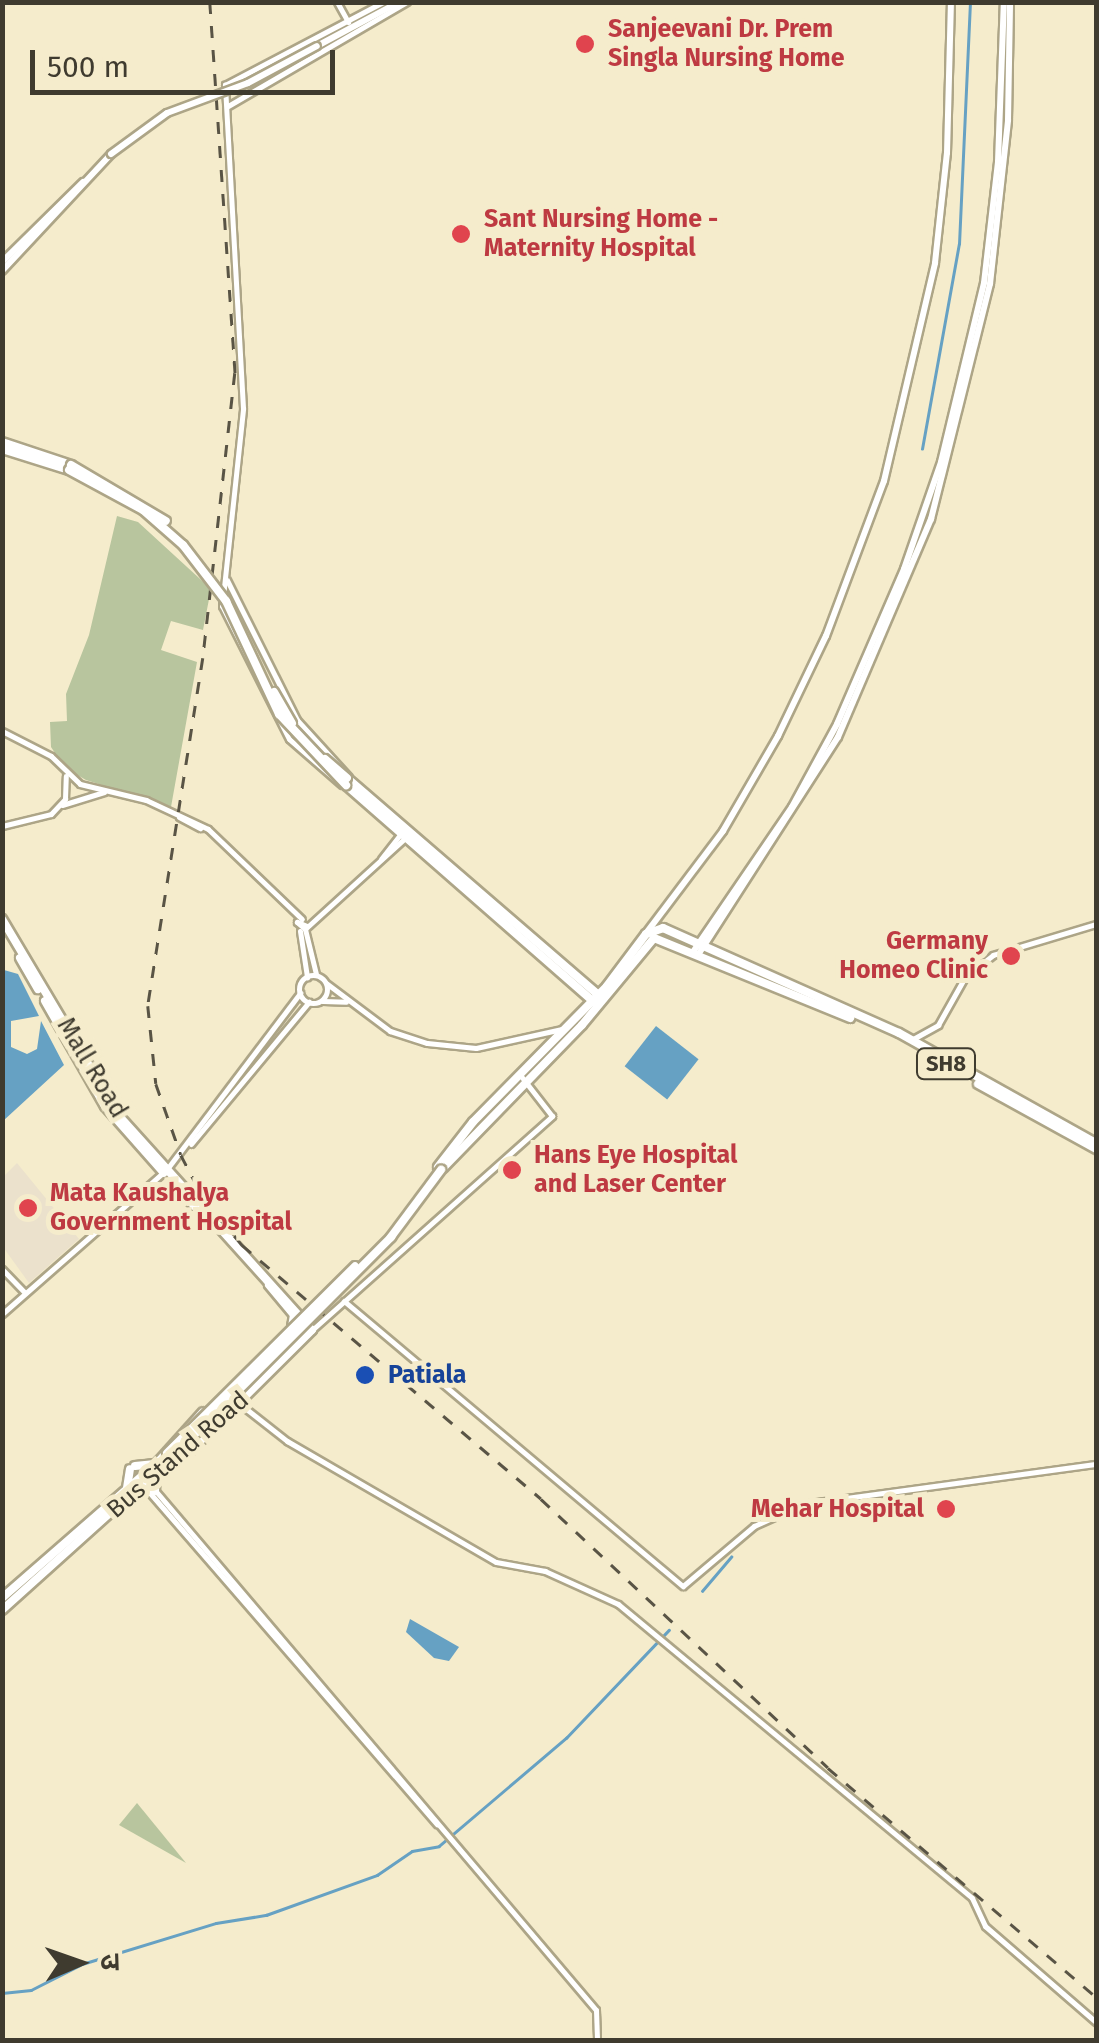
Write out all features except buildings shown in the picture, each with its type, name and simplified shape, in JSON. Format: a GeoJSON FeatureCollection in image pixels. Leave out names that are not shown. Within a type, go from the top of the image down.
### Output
{"type":"FeatureCollection","features":[{"type":"Feature","properties":{"kind":"main road"},"geometry":{"type":"LineString","coordinates":[[375,14],[387,2]]}},
{"type":"Feature","properties":{"kind":"main road"},"geometry":{"type":"LineString","coordinates":[[2,271],[111,154],[168,114],[248,83],[403,2]]}},
{"type":"Feature","properties":{"kind":"main road"},"geometry":{"type":"LineString","coordinates":[[162,1462],[133,1468],[130,1490],[152,1491],[162,1462],[391,1237],[441,1168],[599,1001],[650,936],[723,830],[796,700],[884,481],[935,263],[948,152],[950,2]]}},
{"type":"Feature","properties":{"kind":"main road"},"geometry":{"type":"LineString","coordinates":[[700,948],[792,807],[837,724],[904,569],[941,462],[984,283],[998,162],[1007,2]]}},
{"type":"Feature","properties":{"kind":"main road"},"geometry":{"type":"LineString","coordinates":[[2,262],[23,245]]}},
{"type":"Feature","properties":{"kind":"main road"},"geometry":{"type":"LineString","coordinates":[[2,446],[70,468],[138,500],[190,546],[228,595],[291,722],[348,784],[599,1001]]}},
{"type":"Feature","properties":{"kind":"main road"},"geometry":{"type":"LineString","coordinates":[[441,1168],[453,1144],[524,1079],[570,1026],[599,1001],[659,928],[665,912]]}},
{"type":"Feature","properties":{"kind":"main road","name":"Mall Road"},"geometry":{"type":"LineString","coordinates":[[2,919],[108,1100],[166,1171]]}},
{"type":"Feature","properties":{"kind":"main road","name":"Mall Road"},"geometry":{"type":"LineString","coordinates":[[2,928],[105,1106],[276,1290]]}},
{"type":"Feature","properties":{"kind":"main road","name":"SH8"},"geometry":{"type":"LineString","coordinates":[[659,928],[916,1047],[1096,1146]]}},
{"type":"Feature","properties":{"kind":"main road","name":"SH8"},"geometry":{"type":"LineString","coordinates":[[650,936],[700,948]]}},
{"type":"Feature","properties":{"kind":"main road"},"geometry":{"type":"LineString","coordinates":[[788,990],[910,1040],[1096,1146]]}},
{"type":"Feature","properties":{"kind":"main road"},"geometry":{"type":"LineString","coordinates":[[276,1290],[312,1330]]}},
{"type":"Feature","properties":{"kind":"main road","name":"Bus Stand Road"},"geometry":{"type":"LineString","coordinates":[[2,1610],[162,1462],[225,1391],[294,1324],[276,1290]]}},
{"type":"Feature","properties":{"kind":"main road","name":"Bus Stand Road"},"geometry":{"type":"LineString","coordinates":[[162,1462],[190,1452],[312,1330]]}},
{"type":"Feature","properties":{"kind":"main road","name":"Bus Stand Road"},"geometry":{"type":"LineString","coordinates":[[2,1598],[130,1490]]}},
{"type":"Feature","properties":{"kind":"street"},"geometry":{"type":"LineString","coordinates":[[337,2],[348,22]]}},
{"type":"Feature","properties":{"kind":"street"},"geometry":{"type":"LineString","coordinates":[[348,784],[297,748],[223,610],[243,408],[225,85],[387,2]]}},
{"type":"Feature","properties":{"kind":"street"},"geometry":{"type":"LineString","coordinates":[[228,106],[403,2]]}},
{"type":"Feature","properties":{"kind":"street"},"geometry":{"type":"LineString","coordinates":[[226,578],[275,684],[308,736],[348,784]]}},
{"type":"Feature","properties":{"kind":"street"},"geometry":{"type":"LineString","coordinates":[[2,731],[46,753],[66,776],[187,816],[212,834],[303,924],[317,976],[390,1031],[448,1047],[510,1044],[570,1026]]}},
{"type":"Feature","properties":{"kind":"street"},"geometry":{"type":"LineString","coordinates":[[60,806],[66,776]]}},
{"type":"Feature","properties":{"kind":"street"},"geometry":{"type":"LineString","coordinates":[[2,826],[27,825],[60,806],[106,791]]}},
{"type":"Feature","properties":{"kind":"street"},"geometry":{"type":"LineString","coordinates":[[303,924],[327,910],[404,834]]}},
{"type":"Feature","properties":{"kind":"street"},"geometry":{"type":"LineString","coordinates":[[188,1145],[300,993],[307,978],[303,924]]}},
{"type":"Feature","properties":{"kind":"street"},"geometry":{"type":"LineString","coordinates":[[910,1040],[938,1025],[965,976],[993,956],[1096,924]]}},
{"type":"Feature","properties":{"kind":"street"},"geometry":{"type":"LineString","coordinates":[[307,978],[317,976]]}},
{"type":"Feature","properties":{"kind":"street"},"geometry":{"type":"LineString","coordinates":[[321,1001],[326,983]]}},
{"type":"Feature","properties":{"kind":"street"},"geometry":{"type":"LineString","coordinates":[[300,993],[309,1002]]}},
{"type":"Feature","properties":{"kind":"street"},"geometry":{"type":"LineString","coordinates":[[2,1314],[166,1171],[309,1002],[349,1003]]}},
{"type":"Feature","properties":{"kind":"street"},"geometry":{"type":"LineString","coordinates":[[312,1330],[552,1116],[524,1079]]}},
{"type":"Feature","properties":{"kind":"street"},"geometry":{"type":"LineString","coordinates":[[2,1269],[25,1293]]}},
{"type":"Feature","properties":{"kind":"street"},"geometry":{"type":"LineString","coordinates":[[344,1301],[676,1584],[690,1584],[754,1526],[802,1504],[1096,1464]]}},
{"type":"Feature","properties":{"kind":"street"},"geometry":{"type":"LineString","coordinates":[[225,1391],[286,1441],[496,1562],[545,1570],[602,1594],[659,1634],[972,1898],[985,1926],[1096,2022]]}},
{"type":"Feature","properties":{"kind":"street"},"geometry":{"type":"LineString","coordinates":[[142,1479],[596,2010],[597,2040]]}},
{"type":"Feature","properties":{"kind":"shaded area","name":"Mata Kaushalya Government Hospital"},"geometry":{"type":"Polygon","coordinates":[[[17,1163],[79,1239],[29,1283],[3,1247],[3,1177],[17,1163]]]}},
{"type":"Feature","properties":{"kind":"green space"},"geometry":{"type":"Polygon","coordinates":[[[117,516],[138,522],[211,589],[203,630],[171,621],[161,650],[197,662],[171,807],[86,780],[65,768],[51,747],[50,722],[67,721],[66,694],[89,635],[117,516]]]}},
{"type":"Feature","properties":{"kind":"green space"},"geometry":{"type":"Polygon","coordinates":[[[137,1803],[186,1863],[119,1825],[137,1803]]]}},
{"type":"Feature","properties":{"kind":"water"},"geometry":{"type":"Polygon","coordinates":[[[4,970],[18,974],[39,1016],[11,1021],[11,1047],[27,1054],[37,1049],[41,1021],[64,1065],[3,1121],[4,970]]]}},
{"type":"Feature","properties":{"kind":"water"},"geometry":{"type":"Polygon","coordinates":[[[656,1026],[699,1059],[667,1099],[625,1066],[656,1026]]]}},
{"type":"Feature","properties":{"kind":"water"},"geometry":{"type":"Polygon","coordinates":[[[410,1619],[459,1647],[449,1661],[434,1658],[406,1632],[410,1619]]]}},
{"type":"Feature","properties":{"kind":"waterway"},"geometry":{"type":"LineString","coordinates":[[922,449],[959,244],[970,2]]}},
{"type":"Feature","properties":{"kind":"waterway"},"geometry":{"type":"LineString","coordinates":[[702,1591],[731,1557]]}},
{"type":"Feature","properties":{"kind":"waterway"},"geometry":{"type":"LineString","coordinates":[[2,1993],[31,1990],[82,1964],[216,1923],[266,1915],[377,1875],[412,1851],[439,1846],[566,1738],[669,1630]]}},
{"type":"Feature","properties":{"kind":"railway"},"geometry":{"type":"LineString","coordinates":[[210,2],[235,373],[203,658],[148,1006],[156,1084],[181,1155],[204,1199],[242,1245],[541,1499],[828,1768],[1096,1997]]}},
{"type":"Feature","properties":{"kind":"place","name":"Sanjeevani Dr. Prem Singla Nursing Home"},"geometry":{"type":"Point","coordinates":[585,44]}},
{"type":"Feature","properties":{"kind":"place","name":"Sant Nursing Home - Maternity Hospital"},"geometry":{"type":"Point","coordinates":[461,234]}},
{"type":"Feature","properties":{"kind":"place","name":"Germany Homeo Clinic"},"geometry":{"type":"Point","coordinates":[1011,956]}},
{"type":"Feature","properties":{"kind":"place","name":"Hans Eye Hospital and Laser Center"},"geometry":{"type":"Point","coordinates":[512,1170]}},
{"type":"Feature","properties":{"kind":"place","name":"Mata Kaushalya Government Hospital"},"geometry":{"type":"Point","coordinates":[28,1208]}},
{"type":"Feature","properties":{"kind":"place","name":"Patiala"},"geometry":{"type":"Point","coordinates":[365,1375]}},
{"type":"Feature","properties":{"kind":"place","name":"Mehar Hospital"},"geometry":{"type":"Point","coordinates":[946,1509]}}]}
